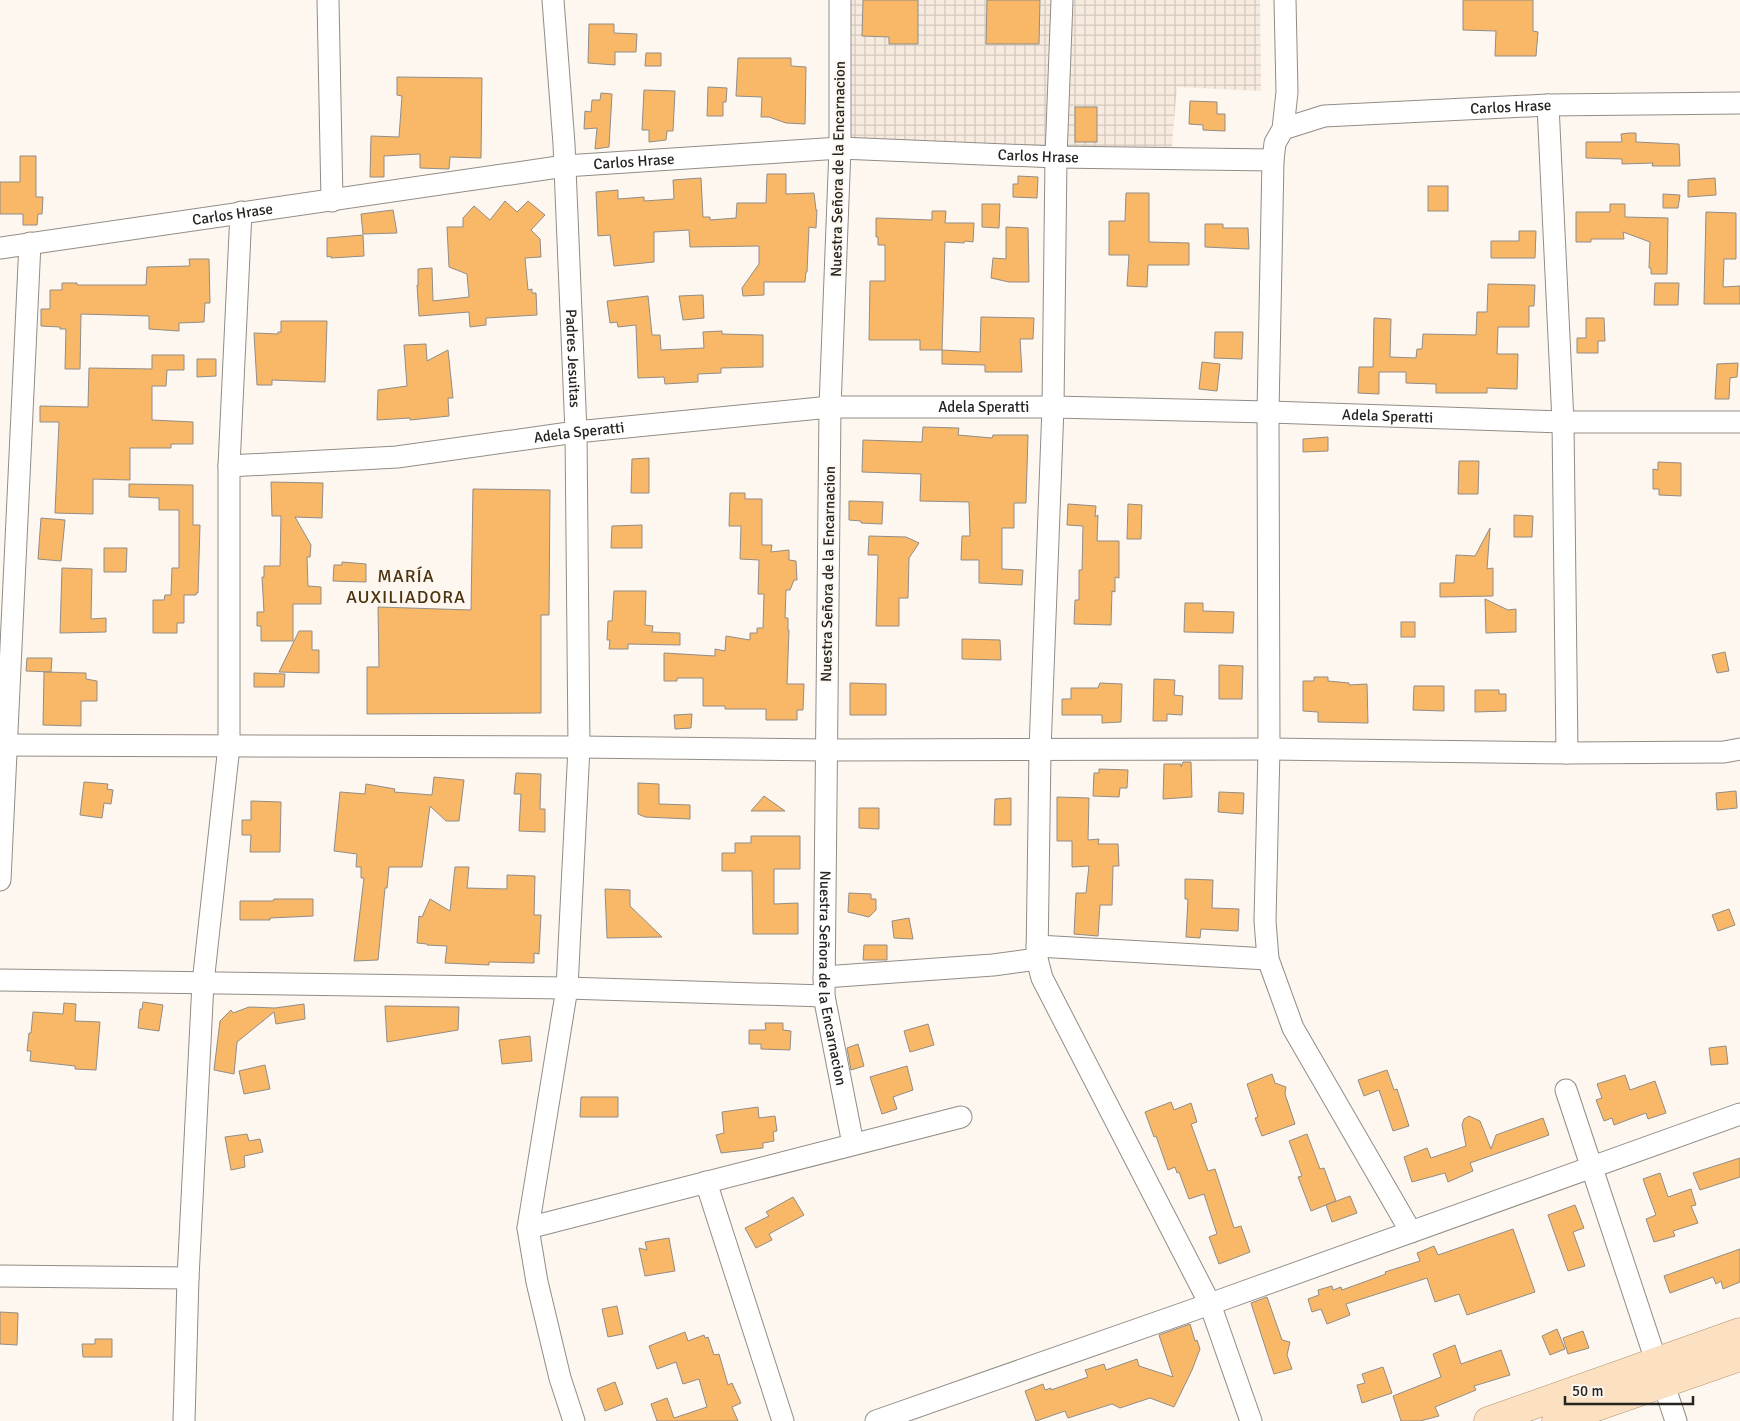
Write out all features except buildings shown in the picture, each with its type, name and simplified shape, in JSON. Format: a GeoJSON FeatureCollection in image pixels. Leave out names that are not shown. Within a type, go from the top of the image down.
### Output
{"type":"FeatureCollection","features":[{"type":"Feature","properties":{"kind":"main road"},"geometry":{"type":"LineString","coordinates":[[1556,1421],[1660,1373],[1740,1332]]}},
{"type":"Feature","properties":{"kind":"main road"},"geometry":{"type":"LineString","coordinates":[[1488,1421],[1660,1373],[1740,1358]]}},
{"type":"Feature","properties":{"kind":"street"},"geometry":{"type":"LineString","coordinates":[[328,0],[332,201]]}},
{"type":"Feature","properties":{"kind":"street","name":"Padres Jesuitas"},"geometry":{"type":"LineString","coordinates":[[553,0],[565,166],[576,432],[579,747],[567,988],[528,1228],[537,1282],[560,1378],[574,1421]]}},
{"type":"Feature","properties":{"kind":"street","name":"Nuestra Señora de la Encarnacion"},"geometry":{"type":"LineString","coordinates":[[840,0],[840,148],[830,407],[824,986],[853,1144]]}},
{"type":"Feature","properties":{"kind":"street"},"geometry":{"type":"LineString","coordinates":[[1062,0],[1056,157],[1053,407],[1040,750],[1037,952],[1042,978],[1210,1304],[1251,1421]]}},
{"type":"Feature","properties":{"kind":"street"},"geometry":{"type":"LineString","coordinates":[[1285,0],[1287,92],[1284,129],[1276,143],[1273,160],[1268,412],[1269,749],[1265,921],[1268,959],[1293,1028],[1411,1232]]}},
{"type":"Feature","properties":{"kind":"street","name":"Carlos Hrase"},"geometry":{"type":"LineString","coordinates":[[1284,129],[1324,116],[1548,105],[1740,103]]}},
{"type":"Feature","properties":{"kind":"street"},"geometry":{"type":"LineString","coordinates":[[1548,105],[1563,422],[1567,753]]}},
{"type":"Feature","properties":{"kind":"street","name":"Carlos Hrase"},"geometry":{"type":"LineString","coordinates":[[0,248],[565,166],[840,148],[1056,157],[1273,160]]}},
{"type":"Feature","properties":{"kind":"street"},"geometry":{"type":"LineString","coordinates":[[184,1421],[188,1278],[203,984],[230,746],[229,466],[241,212]]}},
{"type":"Feature","properties":{"kind":"street"},"geometry":{"type":"LineString","coordinates":[[0,880],[3,745],[30,243]]}},
{"type":"Feature","properties":{"kind":"street","name":"Adela Speratti"},"geometry":{"type":"LineString","coordinates":[[229,466],[397,457],[576,432],[830,407],[1053,407],[1563,422],[1740,422]]}},
{"type":"Feature","properties":{"kind":"street"},"geometry":{"type":"LineString","coordinates":[[3,745],[826,750],[1269,749],[1567,753],[1724,752],[1740,749]]}},
{"type":"Feature","properties":{"kind":"street"},"geometry":{"type":"LineString","coordinates":[[0,980],[567,988],[824,986],[993,965],[1037,952],[1268,959]]}},
{"type":"Feature","properties":{"kind":"street"},"geometry":{"type":"LineString","coordinates":[[1566,1090],[1676,1421]]}},
{"type":"Feature","properties":{"kind":"street"},"geometry":{"type":"LineString","coordinates":[[876,1421],[1210,1304],[1740,1114]]}},
{"type":"Feature","properties":{"kind":"street"},"geometry":{"type":"LineString","coordinates":[[528,1228],[961,1117]]}},
{"type":"Feature","properties":{"kind":"street"},"geometry":{"type":"LineString","coordinates":[[706,1182],[783,1421]]}},
{"type":"Feature","properties":{"kind":"street"},"geometry":{"type":"LineString","coordinates":[[0,1276],[188,1278]]}},
{"type":"Feature","properties":{"kind":"shaded area"},"geometry":{"type":"Polygon","coordinates":[[[845,0],[1260,0],[1261,91],[1177,87],[1171,156],[842,146],[845,0]]]}},
{"type":"Feature","properties":{"kind":"district","name":"MARÍA AUXILIADORA"},"geometry":{"type":"Point","coordinates":[406,586]}}]}
